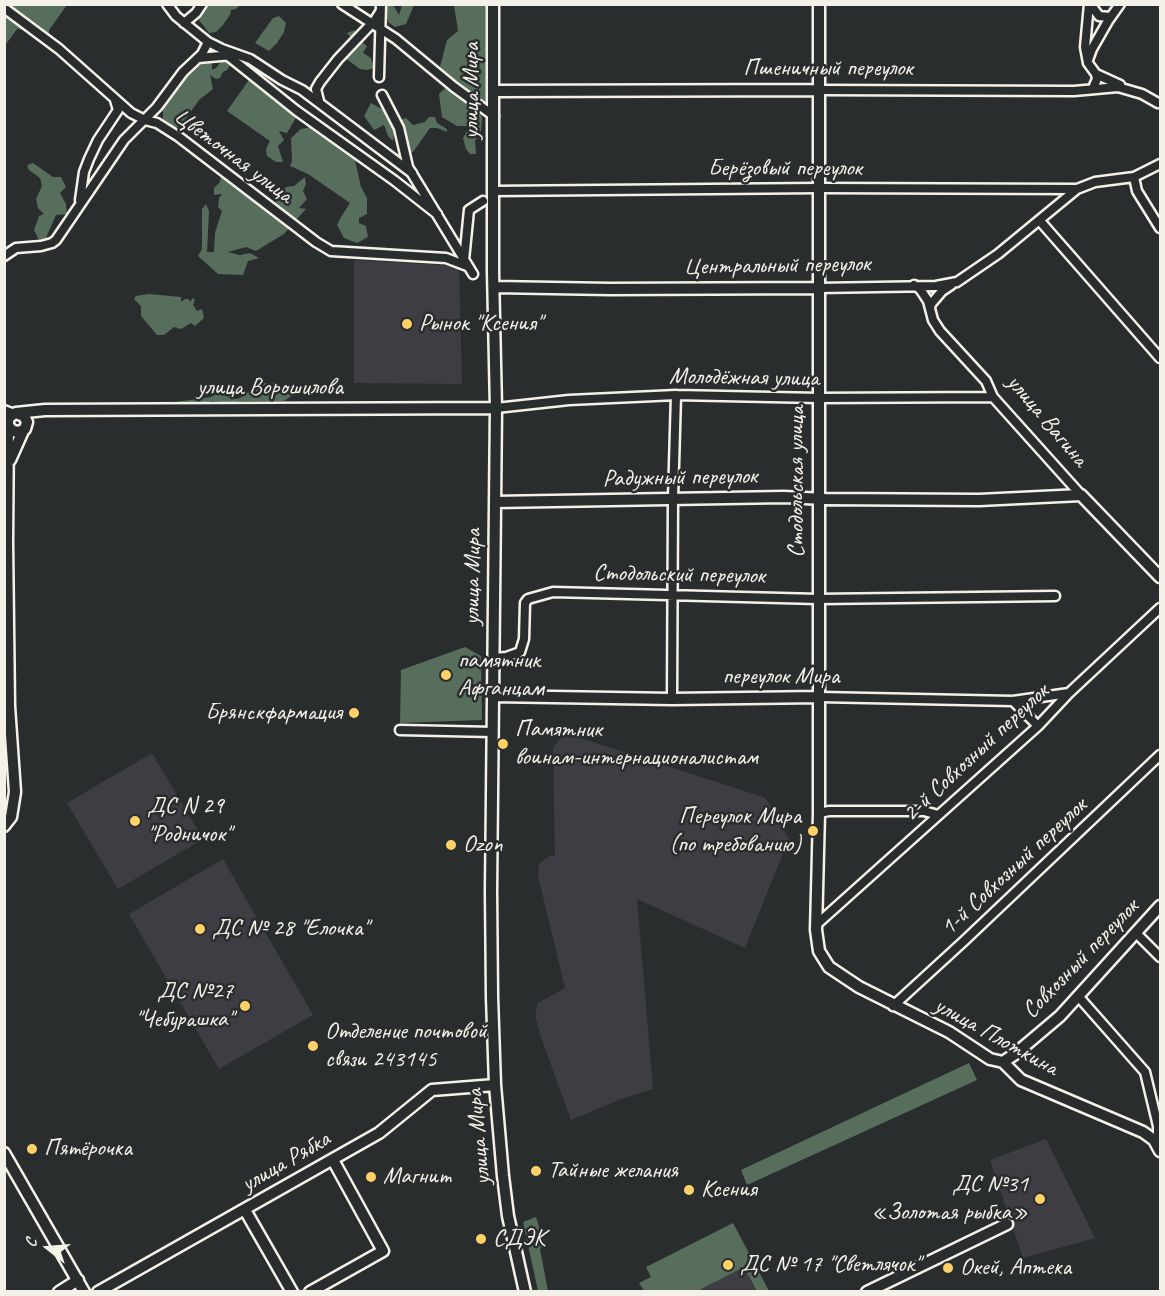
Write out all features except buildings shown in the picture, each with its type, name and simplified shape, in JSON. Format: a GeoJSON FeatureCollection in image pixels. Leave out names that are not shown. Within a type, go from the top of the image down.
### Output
{"type":"FeatureCollection","features":[{"type":"Feature","properties":{"kind":"street"},"geometry":{"type":"LineString","coordinates":[[167,4],[184,23],[208,42],[231,55],[297,111],[437,214]]}},
{"type":"Feature","properties":{"kind":"street"},"geometry":{"type":"LineString","coordinates":[[184,23],[196,13],[202,4]]}},
{"type":"Feature","properties":{"kind":"street"},"geometry":{"type":"LineString","coordinates":[[342,4],[380,28],[494,116]]}},
{"type":"Feature","properties":{"kind":"street","name":"улица Мира"},"geometry":{"type":"LineString","coordinates":[[493,4],[496,408],[491,937],[495,1085],[508,1216],[525,1292]]}},
{"type":"Feature","properties":{"kind":"street","name":"Стодольская улица"},"geometry":{"type":"LineString","coordinates":[[819,4],[819,813],[816,925],[822,958]]}},
{"type":"Feature","properties":{"kind":"street"},"geometry":{"type":"LineString","coordinates":[[1089,4],[1099,16],[1110,16]]}},
{"type":"Feature","properties":{"kind":"street"},"geometry":{"type":"LineString","coordinates":[[1089,4],[1085,47],[1088,63],[1096,74],[1128,89]]}},
{"type":"Feature","properties":{"kind":"street"},"geometry":{"type":"LineString","coordinates":[[1088,63],[1092,49],[1110,16],[1120,4]]}},
{"type":"Feature","properties":{"kind":"street","name":"Цветочная улица"},"geometry":{"type":"LineString","coordinates":[[4,8],[71,59],[131,113],[144,120],[157,123],[179,137],[301,232],[331,251],[446,258],[468,267]]}},
{"type":"Feature","properties":{"kind":"street"},"geometry":{"type":"LineString","coordinates":[[320,103],[316,89],[320,82],[371,23],[380,8]]}},
{"type":"Feature","properties":{"kind":"street"},"geometry":{"type":"LineString","coordinates":[[379,77],[380,8]]}},
{"type":"Feature","properties":{"kind":"street"},"geometry":{"type":"LineString","coordinates":[[4,249],[35,247],[52,243],[119,146],[157,107],[188,66],[198,58],[208,42]]}},
{"type":"Feature","properties":{"kind":"street"},"geometry":{"type":"LineString","coordinates":[[198,58],[231,55],[257,63],[302,90],[412,173]]}},
{"type":"Feature","properties":{"kind":"street"},"geometry":{"type":"LineString","coordinates":[[1093,88],[1096,74]]}},
{"type":"Feature","properties":{"kind":"street","name":"Пшеничный переулок"},"geometry":{"type":"LineString","coordinates":[[494,91],[1074,91],[1118,87],[1128,89],[1160,104]]}},
{"type":"Feature","properties":{"kind":"street"},"geometry":{"type":"LineString","coordinates":[[382,95],[399,128],[408,167],[468,267]]}},
{"type":"Feature","properties":{"kind":"street"},"geometry":{"type":"LineString","coordinates":[[78,206],[88,159],[116,114],[119,107],[116,100]]}},
{"type":"Feature","properties":{"kind":"street"},"geometry":{"type":"LineString","coordinates":[[1077,189],[1095,182],[1134,177],[1161,164]]}},
{"type":"Feature","properties":{"kind":"street"},"geometry":{"type":"LineString","coordinates":[[1134,177],[1137,190],[1161,228]]}},
{"type":"Feature","properties":{"kind":"street","name":"Берёзовый переулок"},"geometry":{"type":"LineString","coordinates":[[493,192],[819,188],[1077,189]]}},
{"type":"Feature","properties":{"kind":"street","name":"Центральный переулок"},"geometry":{"type":"LineString","coordinates":[[494,287],[610,289],[936,286],[957,282],[982,266],[1077,189]]}},
{"type":"Feature","properties":{"kind":"street"},"geometry":{"type":"LineString","coordinates":[[468,267],[469,210],[483,201]]}},
{"type":"Feature","properties":{"kind":"street"},"geometry":{"type":"LineString","coordinates":[[1040,221],[1161,358]]}},
{"type":"Feature","properties":{"kind":"street"},"geometry":{"type":"LineString","coordinates":[[4,256],[21,247]]}},
{"type":"Feature","properties":{"kind":"street"},"geometry":{"type":"LineString","coordinates":[[930,308],[942,291],[957,282]]}},
{"type":"Feature","properties":{"kind":"street","name":"улица Вагина"},"geometry":{"type":"LineString","coordinates":[[914,285],[924,294],[940,331],[986,381],[993,397],[1081,495],[1161,577]]}},
{"type":"Feature","properties":{"kind":"street"},"geometry":{"type":"LineString","coordinates":[[672,699],[676,395]]}},
{"type":"Feature","properties":{"kind":"street","name":"Молодёжная улица"},"geometry":{"type":"LineString","coordinates":[[496,408],[569,400],[676,395],[818,398],[993,397]]}},
{"type":"Feature","properties":{"kind":"street","name":"улица Ворошилова"},"geometry":{"type":"LineString","coordinates":[[9,418],[45,410],[496,408]]}},
{"type":"Feature","properties":{"kind":"street"},"geometry":{"type":"LineString","coordinates":[[9,418],[13,431],[25,427],[45,410]]}},
{"type":"Feature","properties":{"kind":"street"},"geometry":{"type":"LineString","coordinates":[[8,463],[25,427],[24,416],[9,418]]}},
{"type":"Feature","properties":{"kind":"street"},"geometry":{"type":"LineString","coordinates":[[4,826],[11,817],[15,792],[6,613],[8,463],[6,444],[9,418]]}},
{"type":"Feature","properties":{"kind":"street","name":"Радужный переулок"},"geometry":{"type":"LineString","coordinates":[[495,502],[784,497],[979,500],[1081,495]]}},
{"type":"Feature","properties":{"kind":"street","name":"Стодольский переулок"},"geometry":{"type":"LineString","coordinates":[[494,657],[507,657],[520,652],[524,639],[525,603],[539,594],[553,592],[818,599],[1055,596]]}},
{"type":"Feature","properties":{"kind":"street","name":"2-й Совхозный переулок"},"geometry":{"type":"LineString","coordinates":[[816,925],[1038,726],[1069,693],[1161,608]]}},
{"type":"Feature","properties":{"kind":"street","name":"переулок Мира"},"geometry":{"type":"LineString","coordinates":[[493,696],[672,699],[819,697],[1013,701],[1069,693]]}},
{"type":"Feature","properties":{"kind":"street"},"geometry":{"type":"LineString","coordinates":[[1013,701],[1038,726]]}},
{"type":"Feature","properties":{"kind":"street"},"geometry":{"type":"LineString","coordinates":[[400,730],[493,732]]}},
{"type":"Feature","properties":{"kind":"street","name":"1-й Совхозный переулок"},"geometry":{"type":"LineString","coordinates":[[893,1006],[1161,755]]}},
{"type":"Feature","properties":{"kind":"street"},"geometry":{"type":"LineString","coordinates":[[819,813],[829,811],[924,811],[938,815]]}},
{"type":"Feature","properties":{"kind":"street","name":"Совхозный переулок"},"geometry":{"type":"LineString","coordinates":[[1003,1062],[1046,1029],[1161,906]]}},
{"type":"Feature","properties":{"kind":"street"},"geometry":{"type":"LineString","coordinates":[[1136,933],[1161,957]]}},
{"type":"Feature","properties":{"kind":"street","name":"улица Плоткина"},"geometry":{"type":"LineString","coordinates":[[822,958],[845,979],[893,1006],[949,1032],[990,1059],[1003,1062],[1022,1080],[1143,1132],[1159,1144]]}},
{"type":"Feature","properties":{"kind":"street"},"geometry":{"type":"LineString","coordinates":[[1078,996],[1145,1072],[1158,1125],[1159,1144]]}},
{"type":"Feature","properties":{"kind":"street","name":"улица Рябка"},"geometry":{"type":"LineString","coordinates":[[98,1292],[379,1133],[432,1090],[495,1085]]}},
{"type":"Feature","properties":{"kind":"street"},"geometry":{"type":"LineString","coordinates":[[4,1153],[84,1292]]}},
{"type":"Feature","properties":{"kind":"street"},"geometry":{"type":"LineString","coordinates":[[310,1292],[383,1251],[333,1160]]}},
{"type":"Feature","properties":{"kind":"street"},"geometry":{"type":"LineString","coordinates":[[244,1210],[292,1292]]}},
{"type":"Feature","properties":{"kind":"street"},"geometry":{"type":"LineString","coordinates":[[867,1292],[1007,1224]]}},
{"type":"Feature","properties":{"kind":"street"},"geometry":{"type":"LineString","coordinates":[[59,1292],[78,1280]]}},
{"type":"Feature","properties":{"kind":"shaded area","name":"Рынок \"Ксения\""},"geometry":{"type":"Polygon","coordinates":[[[354,260],[459,266],[462,384],[354,383],[354,260]]]}},
{"type":"Feature","properties":{"kind":"shaded area"},"geometry":{"type":"Polygon","coordinates":[[[565,733],[766,798],[789,839],[745,948],[637,899],[653,1089],[621,1099],[571,1120],[535,1016],[538,1003],[565,988],[538,876],[539,864],[547,857],[555,855],[553,748],[565,733]]]}},
{"type":"Feature","properties":{"kind":"shaded area","name":"ДС N 29 \"Родничок\""},"geometry":{"type":"Polygon","coordinates":[[[152,753],[203,839],[118,889],[67,803],[152,753]]]}},
{"type":"Feature","properties":{"kind":"shaded area"},"geometry":{"type":"Polygon","coordinates":[[[223,859],[313,1015],[219,1069],[129,914],[223,859]]]}},
{"type":"Feature","properties":{"kind":"shaded area","name":"ДС №31 «Золотая рыбка»"},"geometry":{"type":"Polygon","coordinates":[[[1046,1139],[1095,1238],[1023,1258],[990,1160],[1046,1139]]]}},
{"type":"Feature","properties":{"kind":"shaded area","name":"ДС № 17 \"Светлячок\""},"geometry":{"type":"Polygon","coordinates":[[[742,1241],[769,1291],[659,1292],[742,1241]]]}},
{"type":"Feature","properties":{"kind":"green space"},"geometry":{"type":"Polygon","coordinates":[[[4,5],[67,5],[49,30],[49,37],[33,38],[29,31],[17,29],[6,44],[4,43],[4,5]]]}},
{"type":"Feature","properties":{"kind":"green space"},"geometry":{"type":"Polygon","coordinates":[[[206,5],[240,5],[231,10],[230,15],[216,32],[209,33],[199,20],[206,5]]]}},
{"type":"Feature","properties":{"kind":"green space"},"geometry":{"type":"Polygon","coordinates":[[[384,5],[393,5],[399,15],[402,5],[414,5],[406,24],[395,27],[388,22],[384,5]]]}},
{"type":"Feature","properties":{"kind":"green space"},"geometry":{"type":"Polygon","coordinates":[[[454,5],[486,5],[486,102],[477,101],[440,67],[447,40],[458,31],[454,5]]]}},
{"type":"Feature","properties":{"kind":"green space"},"geometry":{"type":"Polygon","coordinates":[[[279,16],[286,23],[284,32],[269,51],[255,43],[273,18],[279,16]]]}},
{"type":"Feature","properties":{"kind":"green space"},"geometry":{"type":"Polygon","coordinates":[[[355,30],[354,36],[367,46],[363,53],[371,58],[374,68],[360,69],[341,55],[346,51],[355,50],[356,44],[347,33],[355,30]]]}},
{"type":"Feature","properties":{"kind":"green space"},"geometry":{"type":"Polygon","coordinates":[[[225,57],[231,64],[220,78],[216,79],[210,75],[213,89],[199,100],[182,124],[176,128],[163,119],[163,106],[167,92],[199,59],[212,60],[212,70],[225,57]]]}},
{"type":"Feature","properties":{"kind":"green space"},"geometry":{"type":"Polygon","coordinates":[[[249,80],[260,85],[261,91],[268,89],[273,95],[272,100],[285,106],[297,116],[287,133],[279,131],[284,140],[278,146],[283,162],[276,162],[267,156],[266,149],[270,141],[227,111],[249,80]]]}},
{"type":"Feature","properties":{"kind":"green space"},"geometry":{"type":"Polygon","coordinates":[[[446,87],[475,107],[482,117],[481,131],[475,141],[476,154],[470,154],[463,138],[470,126],[457,126],[442,117],[439,94],[446,87]]]}},
{"type":"Feature","properties":{"kind":"green space"},"geometry":{"type":"Polygon","coordinates":[[[371,103],[382,109],[390,121],[394,132],[393,141],[388,136],[384,125],[374,130],[364,116],[371,103]]]}},
{"type":"Feature","properties":{"kind":"green space"},"geometry":{"type":"Polygon","coordinates":[[[429,117],[435,117],[437,123],[447,129],[447,132],[430,128],[413,152],[407,155],[401,120],[406,118],[413,125],[425,122],[429,117]]]}},
{"type":"Feature","properties":{"kind":"green space"},"geometry":{"type":"Polygon","coordinates":[[[311,127],[342,145],[355,160],[361,187],[367,198],[367,214],[359,218],[359,223],[366,226],[368,237],[357,243],[344,238],[337,225],[350,203],[308,174],[290,166],[292,161],[291,138],[301,129],[311,127]]]}},
{"type":"Feature","properties":{"kind":"green space"},"geometry":{"type":"Polygon","coordinates":[[[33,163],[53,177],[61,177],[66,187],[60,193],[66,204],[67,214],[56,215],[46,238],[39,240],[34,230],[39,216],[44,214],[38,208],[36,199],[42,186],[40,178],[29,170],[27,165],[33,163]]]}},
{"type":"Feature","properties":{"kind":"green space"},"geometry":{"type":"Polygon","coordinates":[[[225,174],[290,227],[284,234],[256,251],[246,247],[228,252],[240,255],[250,253],[259,258],[248,261],[243,275],[218,274],[198,256],[202,249],[202,209],[206,204],[209,211],[207,252],[214,252],[215,233],[222,211],[218,207],[219,198],[222,194],[214,195],[214,188],[220,182],[221,176],[225,174]]]}},
{"type":"Feature","properties":{"kind":"green space"},"geometry":{"type":"Polygon","coordinates":[[[305,177],[306,184],[303,191],[307,199],[299,208],[306,209],[297,219],[291,218],[275,202],[286,187],[294,186],[305,177]]]}},
{"type":"Feature","properties":{"kind":"green space"},"geometry":{"type":"Polygon","coordinates":[[[149,294],[181,297],[181,302],[189,299],[190,302],[193,298],[195,300],[193,305],[197,311],[202,309],[204,318],[195,326],[191,323],[181,329],[174,327],[164,335],[157,335],[141,316],[141,306],[134,299],[136,296],[149,294]]]}},
{"type":"Feature","properties":{"kind":"green space"},"geometry":{"type":"Polygon","coordinates":[[[260,383],[274,383],[294,394],[284,401],[176,402],[211,397],[222,390],[235,399],[240,398],[260,383]]]}},
{"type":"Feature","properties":{"kind":"green space"},"geometry":{"type":"Polygon","coordinates":[[[465,647],[481,656],[482,720],[400,723],[401,670],[465,647]]]}},
{"type":"Feature","properties":{"kind":"green space"},"geometry":{"type":"Polygon","coordinates":[[[969,1063],[977,1080],[747,1185],[741,1170],[969,1063]]]}},
{"type":"Feature","properties":{"kind":"green space"},"geometry":{"type":"Polygon","coordinates":[[[536,1217],[544,1243],[540,1249],[548,1291],[538,1291],[523,1222],[536,1217]]]}},
{"type":"Feature","properties":{"kind":"green space"},"geometry":{"type":"Polygon","coordinates":[[[733,1223],[769,1291],[757,1291],[744,1267],[697,1291],[644,1291],[639,1283],[651,1277],[646,1267],[733,1223]]]}},
{"type":"Feature","properties":{"kind":"place","name":"Рынок \"Ксения\""},"geometry":{"type":"Point","coordinates":[407,324]}},
{"type":"Feature","properties":{"kind":"place","name":"памятник Афганцам"},"geometry":{"type":"Point","coordinates":[446,675]}},
{"type":"Feature","properties":{"kind":"place","name":"Брянскфармация"},"geometry":{"type":"Point","coordinates":[354,713]}},
{"type":"Feature","properties":{"kind":"place","name":"Памятник воинам‐интернационалистам"},"geometry":{"type":"Point","coordinates":[503,744]}},
{"type":"Feature","properties":{"kind":"place","name":"ДС N 29 \"Родничок\""},"geometry":{"type":"Point","coordinates":[135,821]}},
{"type":"Feature","properties":{"kind":"place","name":"Переулок Мира (по требованию)"},"geometry":{"type":"Point","coordinates":[813,831]}},
{"type":"Feature","properties":{"kind":"place","name":"Ozon"},"geometry":{"type":"Point","coordinates":[451,845]}},
{"type":"Feature","properties":{"kind":"place","name":"ДС № 28 \"Елочка\""},"geometry":{"type":"Point","coordinates":[200,929]}},
{"type":"Feature","properties":{"kind":"place","name":"ДС №27 \"Чебурашка\""},"geometry":{"type":"Point","coordinates":[245,1006]}},
{"type":"Feature","properties":{"kind":"place","name":"Отделение почтовой связи 243145"},"geometry":{"type":"Point","coordinates":[313,1046]}},
{"type":"Feature","properties":{"kind":"place","name":"Пятёрочка"},"geometry":{"type":"Point","coordinates":[32,1149]}},
{"type":"Feature","properties":{"kind":"place","name":"Тайные желания"},"geometry":{"type":"Point","coordinates":[536,1171]}},
{"type":"Feature","properties":{"kind":"place","name":"Магнит"},"geometry":{"type":"Point","coordinates":[371,1177]}},
{"type":"Feature","properties":{"kind":"place","name":"Ксения"},"geometry":{"type":"Point","coordinates":[689,1190]}},
{"type":"Feature","properties":{"kind":"place","name":"ДС №31 «Золотая рыбка»"},"geometry":{"type":"Point","coordinates":[1040,1199]}},
{"type":"Feature","properties":{"kind":"place","name":"СДЭК"},"geometry":{"type":"Point","coordinates":[481,1239]}},
{"type":"Feature","properties":{"kind":"place","name":"ДС № 17 \"Светлячок\""},"geometry":{"type":"Point","coordinates":[728,1265]}},
{"type":"Feature","properties":{"kind":"place","name":"Окей, Аптека"},"geometry":{"type":"Point","coordinates":[948,1268]}}]}
